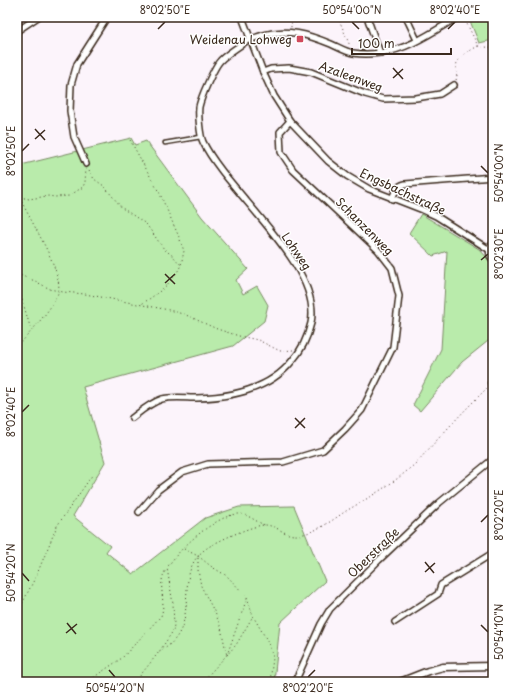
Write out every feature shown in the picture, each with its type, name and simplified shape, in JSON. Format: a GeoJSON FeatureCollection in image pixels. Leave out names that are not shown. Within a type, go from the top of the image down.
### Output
{"type":"FeatureCollection","features":[{"type":"Feature","properties":{"kind":"street"},"geometry":{"type":"LineString","coordinates":[[17,31],[38,17]]}},
{"type":"Feature","properties":{"kind":"street"},"geometry":{"type":"LineString","coordinates":[[86,164],[74,137],[70,111],[71,85],[77,64],[107,17]]}},
{"type":"Feature","properties":{"kind":"street","name":"Engsbachstraße"},"geometry":{"type":"LineString","coordinates":[[242,17],[262,72],[274,96],[290,121],[328,161],[347,176],[369,189],[436,216],[491,250]]}},
{"type":"Feature","properties":{"kind":"street"},"geometry":{"type":"LineString","coordinates":[[367,17],[380,54]]}},
{"type":"Feature","properties":{"kind":"street"},"geometry":{"type":"LineString","coordinates":[[406,17],[417,40]]}},
{"type":"Feature","properties":{"kind":"street","name":"Lohweg"},"geometry":{"type":"LineString","coordinates":[[132,418],[153,403],[164,398],[199,398],[224,395],[256,387],[281,374],[292,362],[301,348],[312,322],[310,299],[297,266],[284,246],[227,178],[202,141],[198,110],[206,87],[220,61],[250,39],[269,33],[292,32],[311,36],[352,53],[380,54],[400,48],[417,40],[450,19],[458,17]]}},
{"type":"Feature","properties":{"kind":"street","name":"Azaleenweg"},"geometry":{"type":"LineString","coordinates":[[262,72],[271,69],[289,68],[311,72],[364,94],[383,99],[416,98],[440,94],[454,85]]}},
{"type":"Feature","properties":{"kind":"street","name":"Schanzenweg"},"geometry":{"type":"LineString","coordinates":[[139,512],[158,490],[182,472],[208,464],[282,462],[323,450],[362,410],[393,347],[399,296],[392,268],[378,250],[293,170],[281,152],[280,132],[290,121]]}},
{"type":"Feature","properties":{"kind":"street"},"geometry":{"type":"LineString","coordinates":[[392,199],[396,189],[400,185],[493,177]]}},
{"type":"Feature","properties":{"kind":"street"},"geometry":{"type":"LineString","coordinates":[[493,243],[490,256],[493,260]]}},
{"type":"Feature","properties":{"kind":"street","name":"Oberstraße"},"geometry":{"type":"LineString","coordinates":[[295,682],[321,624],[330,609],[439,503],[493,458]]}},
{"type":"Feature","properties":{"kind":"street"},"geometry":{"type":"LineString","coordinates":[[396,622],[438,594],[441,585],[493,553]]}},
{"type":"Feature","properties":{"kind":"street"},"geometry":{"type":"LineString","coordinates":[[400,682],[443,667],[493,666]]}},
{"type":"Feature","properties":{"kind":"lane"},"geometry":{"type":"LineString","coordinates":[[165,143],[202,136]]}},
{"type":"Feature","properties":{"kind":"path"},"geometry":{"type":"LineString","coordinates":[[292,32],[291,22],[310,19],[309,17]]}},
{"type":"Feature","properties":{"kind":"path"},"geometry":{"type":"LineString","coordinates":[[338,17],[348,43]]}},
{"type":"Feature","properties":{"kind":"path"},"geometry":{"type":"LineString","coordinates":[[464,17],[478,46]]}},
{"type":"Feature","properties":{"kind":"path"},"geometry":{"type":"LineString","coordinates":[[458,75],[456,66],[465,54],[478,46],[493,48]]}},
{"type":"Feature","properties":{"kind":"path"},"geometry":{"type":"LineString","coordinates":[[130,140],[160,194],[179,236],[184,251],[181,265],[176,276],[160,292],[138,305]]}},
{"type":"Feature","properties":{"kind":"path"},"geometry":{"type":"LineString","coordinates":[[19,197],[29,199],[48,196],[69,196],[83,187],[85,182],[86,164]]}},
{"type":"Feature","properties":{"kind":"path"},"geometry":{"type":"LineString","coordinates":[[86,164],[94,179],[104,186],[122,208],[146,224],[164,249],[181,265]]}},
{"type":"Feature","properties":{"kind":"path"},"geometry":{"type":"LineString","coordinates":[[17,191],[48,254],[58,279],[59,292],[57,297],[32,331],[17,347]]}},
{"type":"Feature","properties":{"kind":"path"},"geometry":{"type":"LineString","coordinates":[[17,274],[59,292],[85,294],[169,310],[186,315],[218,329],[258,340],[280,351],[301,348]]}},
{"type":"Feature","properties":{"kind":"path"},"geometry":{"type":"LineString","coordinates":[[17,289],[21,296],[32,331]]}},
{"type":"Feature","properties":{"kind":"path"},"geometry":{"type":"LineString","coordinates":[[88,682],[122,658],[161,616],[163,611],[161,583],[167,568],[195,537],[218,520],[234,514],[241,514],[288,534],[300,535],[316,529],[358,504],[415,463],[492,382]]}},
{"type":"Feature","properties":{"kind":"path"},"geometry":{"type":"LineString","coordinates":[[17,614],[37,574],[57,526],[93,474]]}},
{"type":"Feature","properties":{"kind":"path"},"geometry":{"type":"LineString","coordinates":[[159,652],[177,637],[184,625],[188,577],[198,556],[208,547],[226,538],[255,527],[266,525]]}},
{"type":"Feature","properties":{"kind":"path"},"geometry":{"type":"LineString","coordinates":[[184,549],[198,556],[227,576],[247,597],[253,616],[268,642],[273,658],[270,682]]}},
{"type":"Feature","properties":{"kind":"path"},"geometry":{"type":"LineString","coordinates":[[198,556],[198,570],[201,586],[221,628],[227,656]]}},
{"type":"Feature","properties":{"kind":"path"},"geometry":{"type":"LineString","coordinates":[[135,682],[159,652],[173,631],[173,604],[167,568]]}},
{"type":"Feature","properties":{"kind":"path"},"geometry":{"type":"LineString","coordinates":[[227,656],[247,597]]}},
{"type":"Feature","properties":{"kind":"path"},"geometry":{"type":"LineString","coordinates":[[202,682],[227,656],[253,616]]}},
{"type":"Feature","properties":{"kind":"green space"},"geometry":{"type":"Polygon","coordinates":[[[479,17],[493,17],[493,40],[479,43],[470,21],[479,17]]]}},
{"type":"Feature","properties":{"kind":"green space"},"geometry":{"type":"Polygon","coordinates":[[[131,138],[135,145],[146,141],[202,217],[248,269],[236,280],[243,294],[257,286],[268,305],[264,321],[233,346],[83,387],[105,462],[73,516],[110,546],[106,552],[133,574],[205,518],[239,507],[294,506],[325,581],[280,623],[274,682],[17,682],[17,166],[131,138]]]}},
{"type":"Feature","properties":{"kind":"green space"},"geometry":{"type":"Polygon","coordinates":[[[421,214],[479,249],[493,264],[493,337],[462,362],[420,411],[413,405],[441,349],[447,251],[433,256],[409,233],[421,214]]]}},
{"type":"Feature","properties":{"kind":"place","name":"Weidenau Lohweg"},"geometry":{"type":"Point","coordinates":[300,39]}}]}
